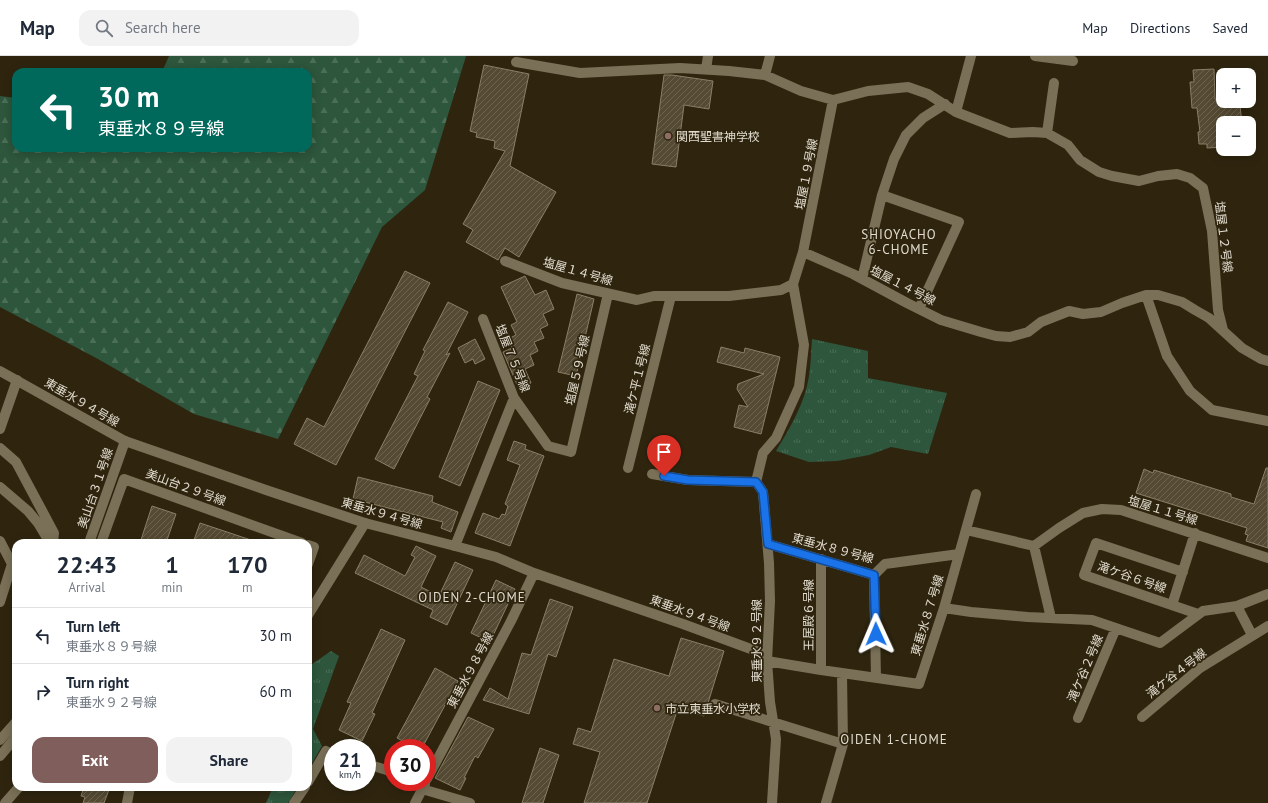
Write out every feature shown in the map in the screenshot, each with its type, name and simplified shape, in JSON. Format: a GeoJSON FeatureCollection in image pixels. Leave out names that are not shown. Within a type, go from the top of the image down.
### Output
{"type":"FeatureCollection","features":[{"type":"Feature","properties":{"kind":"street"},"geometry":{"type":"LineString","coordinates":[[706,69],[708,56]]}},
{"type":"Feature","properties":{"kind":"street"},"geometry":{"type":"LineString","coordinates":[[765,75],[770,56]]}},
{"type":"Feature","properties":{"kind":"street"},"geometry":{"type":"LineString","coordinates":[[956,112],[971,56]]}},
{"type":"Feature","properties":{"kind":"street"},"geometry":{"type":"LineString","coordinates":[[1035,56],[1073,61]]}},
{"type":"Feature","properties":{"kind":"street"},"geometry":{"type":"LineString","coordinates":[[516,62],[580,73],[680,68],[765,75],[801,91],[834,100]]}},
{"type":"Feature","properties":{"kind":"street"},"geometry":{"type":"LineString","coordinates":[[1046,133],[1054,83]]}},
{"type":"Feature","properties":{"kind":"street","name":"塩屋１２号線"},"geometry":{"type":"LineString","coordinates":[[834,100],[868,91],[908,87],[928,94],[956,112],[1010,133],[1046,133],[1068,145],[1080,160],[1099,172],[1139,181],[1158,176],[1177,174],[1190,178],[1204,188],[1212,231],[1218,310],[1224,330]]}},
{"type":"Feature","properties":{"kind":"street","name":"塩屋１９号線"},"geometry":{"type":"LineString","coordinates":[[804,252],[834,100]]}},
{"type":"Feature","properties":{"kind":"street"},"geometry":{"type":"LineString","coordinates":[[862,279],[882,195],[894,159],[906,135],[923,118],[945,104]]}},
{"type":"Feature","properties":{"kind":"street"},"geometry":{"type":"LineString","coordinates":[[882,195],[959,222],[919,309]]}},
{"type":"Feature","properties":{"kind":"street"},"geometry":{"type":"LineString","coordinates":[[652,474],[688,480],[756,482],[763,453],[776,438],[799,388],[804,345],[793,284],[804,252]]}},
{"type":"Feature","properties":{"kind":"street","name":"塩屋１４号線"},"geometry":{"type":"LineString","coordinates":[[804,252],[862,279],[941,320],[996,336],[1010,337],[1028,332],[1041,322],[1069,311],[1083,314],[1101,312],[1146,295],[1158,295],[1182,302],[1209,318],[1224,330],[1242,348],[1268,361]]}},
{"type":"Feature","properties":{"kind":"street","name":"塩屋１４号線"},"geometry":{"type":"LineString","coordinates":[[506,261],[562,283],[637,300],[654,296],[729,296],[781,290],[793,284]]}},
{"type":"Feature","properties":{"kind":"street","name":"塩屋５９号線"},"geometry":{"type":"LineString","coordinates":[[571,452],[608,294]]}},
{"type":"Feature","properties":{"kind":"street"},"geometry":{"type":"LineString","coordinates":[[1146,295],[1167,356],[1190,391],[1212,410],[1268,421]]}},
{"type":"Feature","properties":{"kind":"street","name":"滝ケ平１号線"},"geometry":{"type":"LineString","coordinates":[[628,468],[671,296]]}},
{"type":"Feature","properties":{"kind":"street","name":"塩屋７５号線"},"geometry":{"type":"LineString","coordinates":[[483,318],[514,398],[548,446],[571,452]]}},
{"type":"Feature","properties":{"kind":"street","name":"東垂水９４号線"},"geometry":{"type":"LineString","coordinates":[[0,372],[17,380],[125,441],[266,490],[365,523],[496,557],[534,573],[683,624],[767,658],[842,674],[919,684]]}},
{"type":"Feature","properties":{"kind":"street"},"geometry":{"type":"LineString","coordinates":[[0,429],[17,380]]}},
{"type":"Feature","properties":{"kind":"street"},"geometry":{"type":"LineString","coordinates":[[454,546],[514,398]]}},
{"type":"Feature","properties":{"kind":"street","name":"美山台３１号線"},"geometry":{"type":"LineString","coordinates":[[90,539],[125,441]]}},
{"type":"Feature","properties":{"kind":"street"},"geometry":{"type":"LineString","coordinates":[[0,448],[16,462],[54,533],[53,539]]}},
{"type":"Feature","properties":{"kind":"street","name":"美山台２９号線"},"geometry":{"type":"LineString","coordinates":[[102,539],[124,479],[291,539]]}},
{"type":"Feature","properties":{"kind":"street","name":"東垂水９２号線"},"geometry":{"type":"LineString","coordinates":[[756,482],[763,492],[768,544],[770,601],[767,658],[770,702],[776,739],[772,803]]}},
{"type":"Feature","properties":{"kind":"street"},"geometry":{"type":"LineString","coordinates":[[0,487],[28,511],[38,523],[48,539]]}},
{"type":"Feature","properties":{"kind":"street","name":"東垂水８７号線"},"geometry":{"type":"LineString","coordinates":[[919,684],[944,608],[976,494]]}},
{"type":"Feature","properties":{"kind":"street","name":"塩屋１１号線"},"geometry":{"type":"LineString","coordinates":[[1034,546],[1083,513],[1102,509],[1121,510],[1268,558]]}},
{"type":"Feature","properties":{"kind":"street"},"geometry":{"type":"LineString","coordinates":[[312,602],[365,523]]}},
{"type":"Feature","properties":{"kind":"street"},"geometry":{"type":"LineString","coordinates":[[966,530],[1034,546],[1051,618]]}},
{"type":"Feature","properties":{"kind":"street"},"geometry":{"type":"LineString","coordinates":[[1172,605],[1195,533]]}},
{"type":"Feature","properties":{"kind":"street"},"geometry":{"type":"LineString","coordinates":[[0,541],[12,564],[0,602]]}},
{"type":"Feature","properties":{"kind":"street","name":"滝ケ谷６号線"},"geometry":{"type":"LineString","coordinates":[[1183,572],[1096,543],[1084,575],[1198,614]]}},
{"type":"Feature","properties":{"kind":"street","name":"東垂水８９号線"},"geometry":{"type":"LineString","coordinates":[[768,544],[874,575],[885,564],[959,554]]}},
{"type":"Feature","properties":{"kind":"street","name":"王居殿６号線"},"geometry":{"type":"LineString","coordinates":[[821,559],[821,670]]}},
{"type":"Feature","properties":{"kind":"street","name":"東垂水９８号線"},"geometry":{"type":"LineString","coordinates":[[436,762],[511,621],[534,573]]}},
{"type":"Feature","properties":{"kind":"street"},"geometry":{"type":"LineString","coordinates":[[874,575],[876,678]]}},
{"type":"Feature","properties":{"kind":"street"},"geometry":{"type":"LineString","coordinates":[[944,608],[971,612],[1092,620],[1160,643],[1203,611],[1237,606],[1268,594]]}},
{"type":"Feature","properties":{"kind":"street"},"geometry":{"type":"LineString","coordinates":[[1237,606],[1252,635]]}},
{"type":"Feature","properties":{"kind":"street","name":"滝ケ谷４号線"},"geometry":{"type":"LineString","coordinates":[[1142,717],[1200,668],[1268,626]]}},
{"type":"Feature","properties":{"kind":"street","name":"滝ケ谷２号線"},"geometry":{"type":"LineString","coordinates":[[1078,718],[1116,628]]}},
{"type":"Feature","properties":{"kind":"street"},"geometry":{"type":"LineString","coordinates":[[826,803],[844,744],[842,674]]}},
{"type":"Feature","properties":{"kind":"street"},"geometry":{"type":"LineString","coordinates":[[715,704],[844,744]]}},
{"type":"Feature","properties":{"kind":"street"},"geometry":{"type":"LineString","coordinates":[[0,740],[12,726]]}},
{"type":"Feature","properties":{"kind":"street"},"geometry":{"type":"LineString","coordinates":[[0,756],[12,742]]}},
{"type":"Feature","properties":{"kind":"street"},"geometry":{"type":"LineString","coordinates":[[312,775],[324,754]]}},
{"type":"Feature","properties":{"kind":"street"},"geometry":{"type":"LineString","coordinates":[[436,789],[470,803]]}},
{"type":"Feature","properties":{"kind":"street"},"geometry":{"type":"LineString","coordinates":[[5,803],[16,791]]}},
{"type":"Feature","properties":{"kind":"street"},"geometry":{"type":"LineString","coordinates":[[127,803],[129,791]]}},
{"type":"Feature","properties":{"kind":"street"},"geometry":{"type":"LineString","coordinates":[[294,803],[302,791]]}},
{"type":"Feature","properties":{"kind":"street"},"geometry":{"type":"LineString","coordinates":[[415,803],[421,791]]}},
{"type":"Feature","properties":{"kind":"green space"},"geometry":{"type":"Polygon","coordinates":[[[169,56],[466,56],[425,190],[382,227],[278,439],[194,414],[98,359],[0,307],[0,96],[12,98],[12,152],[312,152],[312,68],[164,68],[169,56]]]}},
{"type":"Feature","properties":{"kind":"green space"},"geometry":{"type":"Polygon","coordinates":[[[812,339],[868,351],[868,378],[947,393],[928,454],[891,447],[869,455],[837,461],[809,462],[776,451],[792,424],[804,396],[810,371],[812,339]]]}},
{"type":"Feature","properties":{"kind":"green space"},"geometry":{"type":"Polygon","coordinates":[[[331,651],[339,656],[313,729],[322,746],[312,763],[312,664],[331,651]]]}},
{"type":"Feature","properties":{"kind":"green space"},"geometry":{"type":"Polygon","coordinates":[[[271,791],[296,791],[288,803],[266,803],[271,791]]]}},
{"type":"Feature","properties":{"kind":"building"},"geometry":{"type":"Polygon","coordinates":[[[484,65],[529,74],[510,166],[556,192],[519,257],[505,248],[498,260],[466,242],[473,230],[463,224],[505,151],[494,148],[495,141],[476,137],[477,133],[470,131],[484,65]]]}},
{"type":"Feature","properties":{"kind":"building"},"geometry":{"type":"Polygon","coordinates":[[[1214,69],[1216,108],[1240,108],[1241,116],[1216,116],[1216,147],[1207,148],[1207,144],[1199,144],[1198,132],[1200,132],[1197,108],[1192,108],[1190,82],[1194,82],[1193,70],[1214,69]]]}},
{"type":"Feature","properties":{"kind":"building","name":"関西聖書神学校"},"geometry":{"type":"Polygon","coordinates":[[[664,75],[713,81],[709,109],[684,105],[676,167],[652,164],[664,75]]]}},
{"type":"Feature","properties":{"kind":"building"},"geometry":{"type":"Polygon","coordinates":[[[405,271],[430,283],[336,465],[294,444],[307,418],[324,427],[405,271]]]}},
{"type":"Feature","properties":{"kind":"building"},"geometry":{"type":"Polygon","coordinates":[[[525,276],[535,295],[546,290],[554,309],[543,314],[548,325],[540,329],[544,338],[534,342],[538,351],[530,355],[534,365],[525,369],[531,383],[519,389],[503,352],[512,348],[508,339],[516,335],[511,325],[517,322],[501,287],[525,276]]]}},
{"type":"Feature","properties":{"kind":"building"},"geometry":{"type":"Polygon","coordinates":[[[577,294],[594,299],[576,376],[558,372],[577,294]]]}},
{"type":"Feature","properties":{"kind":"building"},"geometry":{"type":"Polygon","coordinates":[[[448,302],[468,312],[446,355],[450,353],[427,397],[430,399],[394,469],[375,459],[418,376],[414,374],[425,351],[423,350],[448,302]]]}},
{"type":"Feature","properties":{"kind":"building"},"geometry":{"type":"Polygon","coordinates":[[[475,339],[485,359],[475,364],[473,359],[465,363],[458,348],[475,339]]]}},
{"type":"Feature","properties":{"kind":"building"},"geometry":{"type":"Polygon","coordinates":[[[721,347],[744,353],[745,348],[780,357],[761,434],[734,427],[739,405],[748,407],[737,389],[738,384],[764,374],[717,362],[721,347]]]}},
{"type":"Feature","properties":{"kind":"building"},"geometry":{"type":"Polygon","coordinates":[[[478,381],[500,390],[460,486],[439,477],[478,381]]]}},
{"type":"Feature","properties":{"kind":"building"},"geometry":{"type":"Polygon","coordinates":[[[514,441],[526,445],[525,449],[544,456],[510,546],[475,533],[483,513],[499,519],[502,514],[505,515],[508,506],[505,504],[520,465],[507,460],[514,441]]]}},
{"type":"Feature","properties":{"kind":"building"},"geometry":{"type":"Polygon","coordinates":[[[1266,468],[1268,468],[1268,548],[1246,541],[1248,535],[1245,534],[1247,528],[1136,493],[1144,469],[1153,473],[1154,470],[1231,494],[1231,497],[1254,504],[1266,468]]]}},
{"type":"Feature","properties":{"kind":"building"},"geometry":{"type":"Polygon","coordinates":[[[358,477],[433,496],[432,502],[458,512],[451,532],[441,528],[443,522],[353,499],[358,477]]]}},
{"type":"Feature","properties":{"kind":"building"},"geometry":{"type":"Polygon","coordinates":[[[152,506],[176,514],[167,539],[141,539],[152,506]]]}},
{"type":"Feature","properties":{"kind":"building"},"geometry":{"type":"Polygon","coordinates":[[[200,523],[248,539],[194,539],[200,523]]]}},
{"type":"Feature","properties":{"kind":"building"},"geometry":{"type":"Polygon","coordinates":[[[416,546],[436,556],[421,587],[439,596],[455,562],[473,570],[447,625],[430,617],[433,610],[355,573],[364,555],[405,576],[415,557],[411,555],[416,546]]]}},
{"type":"Feature","properties":{"kind":"building"},"geometry":{"type":"Polygon","coordinates":[[[496,580],[515,589],[490,642],[471,633],[496,580]]]}},
{"type":"Feature","properties":{"kind":"building"},"geometry":{"type":"Polygon","coordinates":[[[550,599],[573,607],[556,657],[548,654],[529,714],[483,700],[490,688],[508,699],[522,653],[531,655],[550,599]]]}},
{"type":"Feature","properties":{"kind":"building"},"geometry":{"type":"Polygon","coordinates":[[[381,629],[405,640],[372,713],[375,714],[363,739],[358,739],[339,730],[351,703],[347,702],[381,629]]]}},
{"type":"Feature","properties":{"kind":"building"},"geometry":{"type":"Polygon","coordinates":[[[681,638],[724,651],[704,716],[678,708],[647,803],[584,803],[600,752],[573,744],[578,728],[591,732],[614,659],[669,676],[681,638]]]}},
{"type":"Feature","properties":{"kind":"building"},"geometry":{"type":"Polygon","coordinates":[[[435,668],[458,681],[427,739],[397,738],[435,668]]]}},
{"type":"Feature","properties":{"kind":"building"},"geometry":{"type":"Polygon","coordinates":[[[468,717],[494,729],[478,758],[475,756],[460,790],[436,778],[468,717]]]}},
{"type":"Feature","properties":{"kind":"building"},"geometry":{"type":"Polygon","coordinates":[[[540,748],[559,755],[543,803],[522,803],[540,748]]]}},
{"type":"Feature","properties":{"kind":"building"},"geometry":{"type":"Polygon","coordinates":[[[83,791],[108,791],[104,803],[83,803],[85,797],[81,796],[83,791]]]}},
{"type":"Feature","properties":{"kind":"place","name":"関西聖書神学校"},"geometry":{"type":"Point","coordinates":[668,136]}},
{"type":"Feature","properties":{"kind":"place","name":"市立東垂水小学校"},"geometry":{"type":"Point","coordinates":[657,708]}},
{"type":"Feature","properties":{"kind":"district","name":"SHIOYACHO 6-CHOME"},"geometry":{"type":"Point","coordinates":[899,242]}},
{"type":"Feature","properties":{"kind":"district","name":"OIDEN 2-CHOME"},"geometry":{"type":"Point","coordinates":[472,597]}},
{"type":"Feature","properties":{"kind":"district","name":"OIDEN 1-CHOME"},"geometry":{"type":"Point","coordinates":[894,739]}},
{"type":"Feature","properties":{"kind":"route"},"geometry":{"type":"LineString","coordinates":[[664,476],[688,480],[756,482],[763,492],[768,544],[874,575],[876,634]]}}]}
